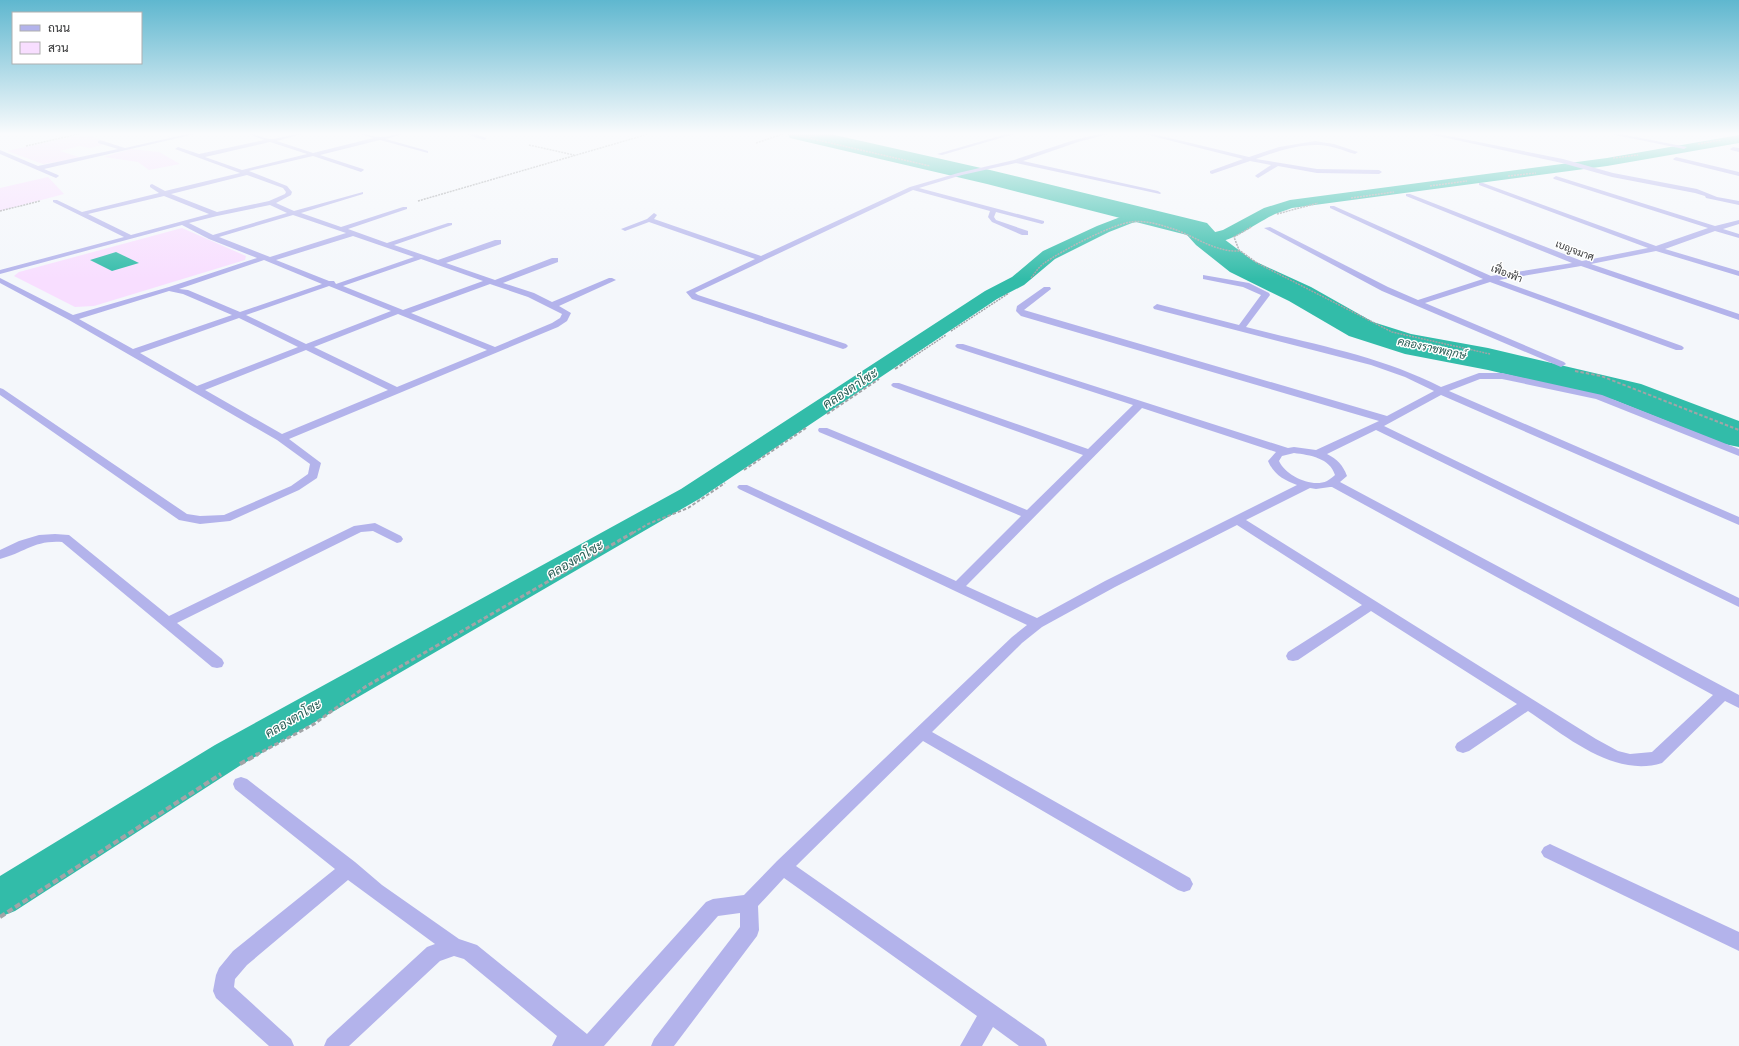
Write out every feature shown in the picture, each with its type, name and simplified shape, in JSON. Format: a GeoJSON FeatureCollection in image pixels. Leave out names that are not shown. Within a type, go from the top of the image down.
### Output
{"type":"FeatureCollection","features":[{"type":"Feature","properties":{"kind":"street"},"geometry":{"type":"LineString","coordinates":[[81,214],[210,182]]}},
{"type":"Feature","properties":{"kind":"street"},"geometry":{"type":"LineString","coordinates":[[0,272],[216,214],[271,203],[288,195],[289,192],[285,187],[272,182]]}},
{"type":"Feature","properties":{"kind":"street"},"geometry":{"type":"LineString","coordinates":[[843,346],[696,297],[690,292],[912,188],[933,182]]}},
{"type":"Feature","properties":{"kind":"street"},"geometry":{"type":"LineString","coordinates":[[1110,182],[1158,193]]}},
{"type":"Feature","properties":{"kind":"street"},"geometry":{"type":"LineString","coordinates":[[1568,182],[1739,236]]}},
{"type":"Feature","properties":{"kind":"street"},"geometry":{"type":"LineString","coordinates":[[1625,182],[1629,184],[1739,203]]}},
{"type":"Feature","properties":{"kind":"street"},"geometry":{"type":"LineString","coordinates":[[1481,184],[1654,248],[1739,274]]}},
{"type":"Feature","properties":{"kind":"street"},"geometry":{"type":"LineString","coordinates":[[152,186],[165,194],[216,214]]}},
{"type":"Feature","properties":{"kind":"street"},"geometry":{"type":"LineString","coordinates":[[912,188],[1042,222]]}},
{"type":"Feature","properties":{"kind":"street"},"geometry":{"type":"LineString","coordinates":[[212,237],[361,193]]}},
{"type":"Feature","properties":{"kind":"street","name":"เบญจมาศ"},"geometry":{"type":"LineString","coordinates":[[1408,194],[1580,263],[1739,317]]}},
{"type":"Feature","properties":{"kind":"street"},"geometry":{"type":"LineString","coordinates":[[55,201],[130,237]]}},
{"type":"Feature","properties":{"kind":"street"},"geometry":{"type":"LineString","coordinates":[[271,203],[294,213],[341,228],[492,282],[553,305],[567,313],[564,319],[555,325],[281,438]]}},
{"type":"Feature","properties":{"kind":"street","name":"เฟื่องฟ้า"},"geometry":{"type":"LineString","coordinates":[[1332,207],[1490,279],[1679,348]]}},
{"type":"Feature","properties":{"kind":"street"},"geometry":{"type":"LineString","coordinates":[[341,228],[405,208]]}},
{"type":"Feature","properties":{"kind":"street"},"geometry":{"type":"LineString","coordinates":[[994,210],[991,217],[994,221],[1025,233]]}},
{"type":"Feature","properties":{"kind":"street"},"geometry":{"type":"LineString","coordinates":[[625,229],[649,220],[655,214]]}},
{"type":"Feature","properties":{"kind":"street"},"geometry":{"type":"LineString","coordinates":[[649,220],[761,258]]}},
{"type":"Feature","properties":{"kind":"street"},"geometry":{"type":"LineString","coordinates":[[1417,303],[1490,279],[1667,246],[1713,229],[1739,222]]}},
{"type":"Feature","properties":{"kind":"street"},"geometry":{"type":"LineString","coordinates":[[183,223],[212,237],[269,258],[495,350]]}},
{"type":"Feature","properties":{"kind":"street"},"geometry":{"type":"LineString","coordinates":[[387,245],[450,224]]}},
{"type":"Feature","properties":{"kind":"street"},"geometry":{"type":"LineString","coordinates":[[1268,228],[1384,289],[1561,364]]}},
{"type":"Feature","properties":{"kind":"street"},"geometry":{"type":"LineString","coordinates":[[72,318],[354,233]]}},
{"type":"Feature","properties":{"kind":"street"},"geometry":{"type":"LineString","coordinates":[[438,263],[498,242]]}},
{"type":"Feature","properties":{"kind":"street"},"geometry":{"type":"LineString","coordinates":[[131,353],[239,315],[421,257]]}},
{"type":"Feature","properties":{"kind":"street"},"geometry":{"type":"LineString","coordinates":[[196,390],[306,347],[402,312],[555,260]]}},
{"type":"Feature","properties":{"kind":"street"},"geometry":{"type":"LineString","coordinates":[[1206,277],[1253,287],[1262,291],[1266,295],[1241,328]]}},
{"type":"Feature","properties":{"kind":"street"},"geometry":{"type":"LineString","coordinates":[[0,280],[72,318],[281,438],[316,463],[312,476],[295,488],[226,518],[200,520],[183,517],[0,391]]}},
{"type":"Feature","properties":{"kind":"street"},"geometry":{"type":"LineString","coordinates":[[553,305],[612,280]]}},
{"type":"Feature","properties":{"kind":"street"},"geometry":{"type":"LineString","coordinates":[[170,289],[185,292],[239,315],[398,391]]}},
{"type":"Feature","properties":{"kind":"street"},"geometry":{"type":"LineString","coordinates":[[1047,289],[1020,308],[1020,311],[1024,314],[1388,420]]}},
{"type":"Feature","properties":{"kind":"street"},"geometry":{"type":"LineString","coordinates":[[1157,307],[1391,368],[1422,380],[1441,391],[1739,521]]}},
{"type":"Feature","properties":{"kind":"street"},"geometry":{"type":"LineString","coordinates":[[960,346],[1284,451],[1306,451],[1317,454],[1336,464],[1340,470],[1341,476],[1333,483],[1319,485],[1295,481],[1277,471],[1273,464],[1273,459],[1277,454],[1284,451]]}},
{"type":"Feature","properties":{"kind":"street"},"geometry":{"type":"LineString","coordinates":[[1317,454],[1388,420],[1441,391],[1479,376],[1502,376],[1599,397],[1739,453]]}},
{"type":"Feature","properties":{"kind":"street"},"geometry":{"type":"LineString","coordinates":[[896,385],[1090,454]]}},
{"type":"Feature","properties":{"kind":"street"},"geometry":{"type":"LineString","coordinates":[[957,587],[1140,404]]}},
{"type":"Feature","properties":{"kind":"street"},"geometry":{"type":"LineString","coordinates":[[1376,426],[1739,603]]}},
{"type":"Feature","properties":{"kind":"street"},"geometry":{"type":"LineString","coordinates":[[823,430],[1029,515]]}},
{"type":"Feature","properties":{"kind":"street"},"geometry":{"type":"LineString","coordinates":[[1333,483],[1739,702]]}},
{"type":"Feature","properties":{"kind":"street"},"geometry":{"type":"LineString","coordinates":[[241,784],[349,868],[376,891],[454,948],[470,952],[577,1043],[713,908],[748,903],[783,867],[1017,640],[1037,624],[1110,584],[1307,484]]}},
{"type":"Feature","properties":{"kind":"street"},"geometry":{"type":"LineString","coordinates":[[743,487],[1037,624]]}},
{"type":"Feature","properties":{"kind":"street"},"geometry":{"type":"LineString","coordinates":[[1237,520],[1590,744],[1614,756],[1630,760],[1656,758],[1723,694]]}},
{"type":"Feature","properties":{"kind":"street"},"geometry":{"type":"LineString","coordinates":[[168,622],[358,529],[375,527],[397,539]]}},
{"type":"Feature","properties":{"kind":"street"},"geometry":{"type":"LineString","coordinates":[[0,555],[30,540],[50,536],[65,538],[217,663]]}},
{"type":"Feature","properties":{"kind":"street"},"geometry":{"type":"LineString","coordinates":[[1293,656],[1371,605]]}},
{"type":"Feature","properties":{"kind":"street"},"geometry":{"type":"LineString","coordinates":[[1462,747],[1528,704]]}},
{"type":"Feature","properties":{"kind":"street"},"geometry":{"type":"LineString","coordinates":[[921,733],[1184,884]]}},
{"type":"Feature","properties":{"kind":"street"},"geometry":{"type":"LineString","coordinates":[[1550,852],[1739,942]]}},
{"type":"Feature","properties":{"kind":"street"},"geometry":{"type":"LineString","coordinates":[[783,867],[1037,1046]]}},
{"type":"Feature","properties":{"kind":"street"},"geometry":{"type":"LineString","coordinates":[[284,1046],[223,991],[226,975],[240,958],[349,868]]}},
{"type":"Feature","properties":{"kind":"street"},"geometry":{"type":"LineString","coordinates":[[661,1046],[750,930],[748,903]]}},
{"type":"Feature","properties":{"kind":"street"},"geometry":{"type":"LineString","coordinates":[[334,1046],[434,954],[454,948]]}},
{"type":"Feature","properties":{"kind":"street"},"geometry":{"type":"LineString","coordinates":[[970,1046],[990,1013]]}},
{"type":"Feature","properties":{"kind":"path"},"geometry":{"type":"LineString","coordinates":[[411,203],[483,182]]}},
{"type":"Feature","properties":{"kind":"path"},"geometry":{"type":"LineString","coordinates":[[0,211],[46,200]]}},
{"type":"Feature","properties":{"kind":"path"},"geometry":{"type":"LineString","coordinates":[[1030,279],[1043,264],[1115,227],[1129,222],[1154,224],[1183,232],[1222,251],[1238,251]]}},
{"type":"Feature","properties":{"kind":"path"},"geometry":{"type":"LineString","coordinates":[[891,371],[1010,292]]}},
{"type":"Feature","properties":{"kind":"path"},"geometry":{"type":"LineString","coordinates":[[825,415],[884,376]]}},
{"type":"Feature","properties":{"kind":"path"},"geometry":{"type":"LineString","coordinates":[[1601,376],[1739,430]]}},
{"type":"Feature","properties":{"kind":"path"},"geometry":{"type":"LineString","coordinates":[[740,472],[812,424]]}},
{"type":"Feature","properties":{"kind":"path"},"geometry":{"type":"LineString","coordinates":[[237,765],[314,724],[365,687],[648,524],[688,508],[727,481]]}},
{"type":"Feature","properties":{"kind":"path"},"geometry":{"type":"LineString","coordinates":[[0,917],[223,772]]}},
{"type":"Feature","properties":{"kind":"green space"},"geometry":{"type":"Polygon","coordinates":[[[27,182],[53,182],[64,194],[0,211],[0,188],[27,182]]]}},
{"type":"Feature","properties":{"kind":"green space"},"geometry":{"type":"Polygon","coordinates":[[[182,228],[246,256],[245,260],[94,306],[75,307],[14,276],[19,272],[182,228]]]}},
{"type":"Feature","properties":{"kind":"shaded area"},"geometry":{"type":"Polygon","coordinates":[[[116,252],[139,263],[112,271],[90,260],[116,252]]]}},
{"type":"Feature","properties":{"kind":"waterway","name":"คลองราชพฤกษ์"},"geometry":{"type":"LineString","coordinates":[[1009,182],[1197,229],[1206,239],[1241,266],[1300,294],[1361,329],[1405,343],[1488,359],[1627,392],[1739,435]]}},
{"type":"Feature","properties":{"kind":"waterway"},"geometry":{"type":"LineString","coordinates":[[1206,239],[1228,234],[1269,211],[1290,204],[1452,182]]}},
{"type":"Feature","properties":{"kind":"waterway","name":"คลองตาโซะ"},"geometry":{"type":"LineString","coordinates":[[0,898],[228,755],[690,494],[991,295],[1018,281],[1049,255],[1103,229],[1128,219],[1145,216]]}}]}
